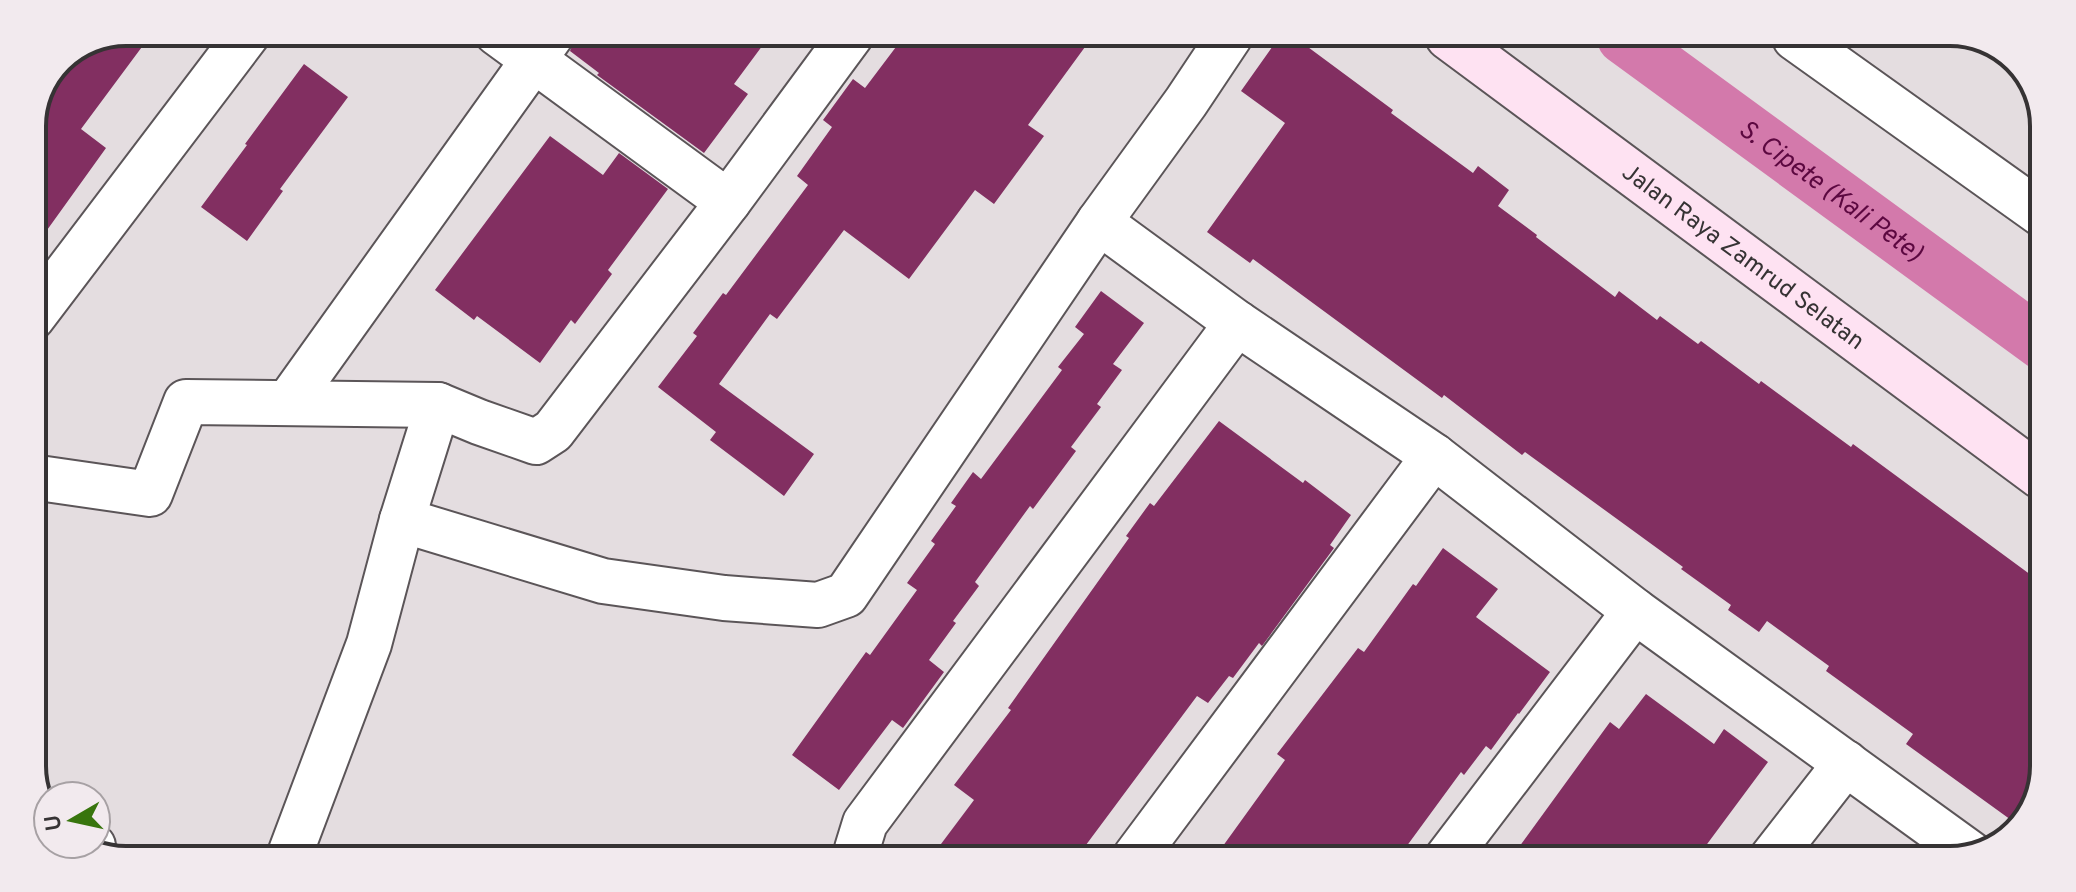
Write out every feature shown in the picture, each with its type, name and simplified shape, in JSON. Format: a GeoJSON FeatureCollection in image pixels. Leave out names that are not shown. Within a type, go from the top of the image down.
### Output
{"type":"FeatureCollection","features":[{"type":"Feature","properties":{"kind":"street"},"geometry":{"type":"LineString","coordinates":[[46,300],[238,46]]}},
{"type":"Feature","properties":{"kind":"street"},"geometry":{"type":"LineString","coordinates":[[288,403],[542,46],[728,202]]}},
{"type":"Feature","properties":{"kind":"street"},"geometry":{"type":"LineString","coordinates":[[46,479],[150,494],[186,402],[438,405],[536,442],[553,431],[843,46]]}},
{"type":"Feature","properties":{"kind":"street"},"geometry":{"type":"LineString","coordinates":[[402,520],[603,581],[724,598],[818,605],[846,595],[1099,222],[1223,46]]}},
{"type":"Feature","properties":{"kind":"street","name":"Jalan Raya Zamrud Selatan"},"geometry":{"type":"LineString","coordinates":[[1460,46],[2030,469]]}},
{"type":"Feature","properties":{"kind":"street"},"geometry":{"type":"LineString","coordinates":[[1806,46],[2030,206]]}},
{"type":"Feature","properties":{"kind":"street"},"geometry":{"type":"LineString","coordinates":[[1099,222],[1237,323],[1434,456],[1635,611],[1959,845]]}},
{"type":"Feature","properties":{"kind":"street"},"geometry":{"type":"LineString","coordinates":[[858,846],[865,823],[1237,323]]}},
{"type":"Feature","properties":{"kind":"street"},"geometry":{"type":"LineString","coordinates":[[293,846],[369,644],[402,520],[438,405]]}},
{"type":"Feature","properties":{"kind":"street"},"geometry":{"type":"LineString","coordinates":[[1143,846],[1434,456]]}},
{"type":"Feature","properties":{"kind":"street"},"geometry":{"type":"LineString","coordinates":[[1456,846],[1635,611]]}},
{"type":"Feature","properties":{"kind":"street"},"geometry":{"type":"LineString","coordinates":[[1781,846],[1846,763]]}},
{"type":"Feature","properties":{"kind":"building"},"geometry":{"type":"Polygon","coordinates":[[[143,46],[81,129],[106,148],[46,232],[46,121],[54,91],[69,69],[95,52],[143,46]]]}},
{"type":"Feature","properties":{"kind":"building"},"geometry":{"type":"Polygon","coordinates":[[[572,46],[762,46],[734,84],[748,94],[704,153],[597,75],[599,73],[570,51],[572,46]]]}},
{"type":"Feature","properties":{"kind":"building"},"geometry":{"type":"Polygon","coordinates":[[[897,46],[1086,46],[1028,125],[1044,136],[994,204],[975,190],[909,279],[844,230],[777,319],[770,314],[719,384],[814,454],[784,496],[710,440],[716,432],[658,387],[697,336],[693,333],[723,293],[726,295],[808,185],[797,176],[832,127],[823,120],[853,79],[865,88],[897,46]]]}},
{"type":"Feature","properties":{"kind":"building"},"geometry":{"type":"Polygon","coordinates":[[[1273,46],[1307,46],[1473,173],[1478,166],[1509,190],[1498,206],[1615,297],[1619,291],[1657,320],[1660,316],[1698,344],[1701,341],[1759,384],[1761,381],[1851,447],[1853,444],[2030,574],[2030,766],[2024,797],[2010,819],[1906,744],[1913,734],[1826,671],[1829,666],[1767,621],[1759,632],[1728,610],[1731,605],[1681,569],[1683,567],[1525,452],[1522,455],[1444,395],[1442,398],[1253,259],[1250,263],[1207,232],[1285,123],[1241,91],[1273,46]]]}},
{"type":"Feature","properties":{"kind":"building"},"geometry":{"type":"Polygon","coordinates":[[[304,64],[348,97],[280,189],[283,191],[247,241],[201,207],[304,64]]]}},
{"type":"Feature","properties":{"kind":"building"},"geometry":{"type":"Polygon","coordinates":[[[550,136],[603,175],[619,153],[668,189],[608,270],[612,274],[575,324],[571,320],[540,363],[477,316],[474,320],[435,290],[550,136]]]}},
{"type":"Feature","properties":{"kind":"building"},"geometry":{"type":"Polygon","coordinates":[[[1101,291],[1144,323],[1113,364],[1122,370],[1097,404],[1101,407],[1071,447],[1076,451],[1033,509],[1030,506],[975,582],[979,586],[929,660],[944,672],[903,728],[892,720],[839,790],[792,755],[866,652],[870,655],[917,590],[907,583],[935,544],[931,541],[956,506],[951,503],[973,472],[981,479],[1062,370],[1058,367],[1084,334],[1075,327],[1101,291]]]}},
{"type":"Feature","properties":{"kind":"building"},"geometry":{"type":"Polygon","coordinates":[[[1219,421],[1351,515],[1330,545],[1334,548],[1262,646],[1259,643],[1233,678],[1229,676],[1208,703],[1197,696],[1085,846],[940,846],[974,800],[954,785],[1011,710],[1008,708],[1129,538],[1126,536],[1150,503],[1154,506],[1219,421]]]}},
{"type":"Feature","properties":{"kind":"building"},"geometry":{"type":"Polygon","coordinates":[[[1443,548],[1498,589],[1476,617],[1550,672],[1491,750],[1486,746],[1464,775],[1461,772],[1407,846],[1223,846],[1285,760],[1277,754],[1358,648],[1364,652],[1413,584],[1416,586],[1443,548]]]}},
{"type":"Feature","properties":{"kind":"building"},"geometry":{"type":"Polygon","coordinates":[[[1646,694],[1714,744],[1724,729],[1768,762],[1706,846],[1520,846],[1610,722],[1619,729],[1646,694]]]}},
{"type":"Feature","properties":{"kind":"waterway","name":"S. Cipete (Kali Pete)"},"geometry":{"type":"LineString","coordinates":[[1634,46],[2030,335]]}}]}
